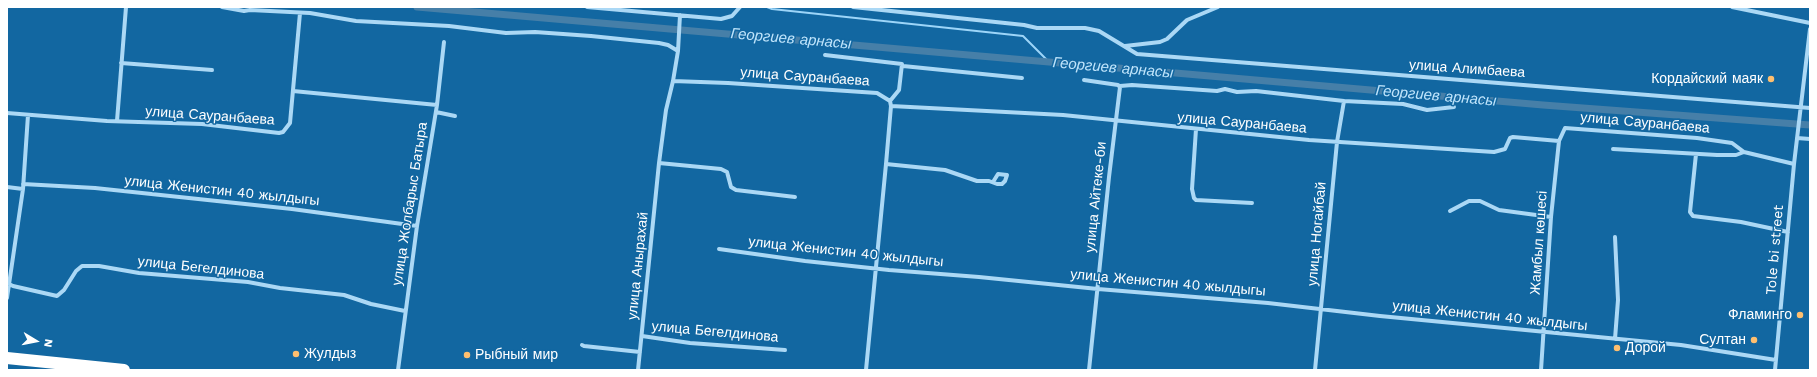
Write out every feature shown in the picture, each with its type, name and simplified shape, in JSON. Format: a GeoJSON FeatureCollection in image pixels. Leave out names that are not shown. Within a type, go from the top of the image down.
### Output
{"type":"FeatureCollection","features":[{"type":"Feature","properties":{"kind":"highway"},"geometry":{"type":"LineString","coordinates":[[7,358],[124,370]]}},
{"type":"Feature","properties":{"kind":"street"},"geometry":{"type":"LineString","coordinates":[[117,121],[126,7]]}},
{"type":"Feature","properties":{"kind":"street"},"geometry":{"type":"LineString","coordinates":[[222,7],[244,11],[250,10],[300,13],[356,21],[371,20],[659,43],[668,45],[678,51]]}},
{"type":"Feature","properties":{"kind":"street"},"geometry":{"type":"LineString","coordinates":[[587,7],[721,19],[732,16],[740,7]]}},
{"type":"Feature","properties":{"kind":"street","name":"улица Алимбаева"},"geometry":{"type":"LineString","coordinates":[[853,7],[1024,25],[1037,28],[1085,28],[1100,31],[1138,54],[1445,80],[1527,84],[1810,108]]}},
{"type":"Feature","properties":{"kind":"street"},"geometry":{"type":"LineString","coordinates":[[1125,46],[1160,42],[1167,38],[1187,20],[1218,7]]}},
{"type":"Feature","properties":{"kind":"street"},"geometry":{"type":"LineString","coordinates":[[1732,7],[1810,23]]}},
{"type":"Feature","properties":{"kind":"street","name":"улица Сауранбаева"},"geometry":{"type":"LineString","coordinates":[[7,113],[117,121],[202,124],[279,133],[285,130],[290,123],[300,13]]}},
{"type":"Feature","properties":{"kind":"street","name":"улица Анырахай"},"geometry":{"type":"LineString","coordinates":[[638,370],[659,163],[666,110],[678,51],[680,15]]}},
{"type":"Feature","properties":{"kind":"street","name":"Tole bi street"},"geometry":{"type":"LineString","coordinates":[[1775,370],[1794,164],[1810,29]]}},
{"type":"Feature","properties":{"kind":"street","name":"улица Жолбарыс Батыра"},"geometry":{"type":"LineString","coordinates":[[398,370],[417,226],[437,105],[444,42]]}},
{"type":"Feature","properties":{"kind":"street"},"geometry":{"type":"LineString","coordinates":[[825,55],[898,63],[902,64],[903,66],[1022,78]]}},
{"type":"Feature","properties":{"kind":"street"},"geometry":{"type":"LineString","coordinates":[[121,64],[212,70]]}},
{"type":"Feature","properties":{"kind":"street"},"geometry":{"type":"LineString","coordinates":[[866,370],[886,164],[890,103],[899,90],[903,66]]}},
{"type":"Feature","properties":{"kind":"street"},"geometry":{"type":"LineString","coordinates":[[1084,80],[1120,86],[1132,85],[1238,92],[1256,91],[1344,102],[1403,104],[1427,110],[1454,107]]}},
{"type":"Feature","properties":{"kind":"street","name":"улица Сауранбаева"},"geometry":{"type":"LineString","coordinates":[[673,81],[728,83],[878,93],[890,103],[1024,112],[1115,122],[1337,142],[1494,152],[1500,152],[1504,149],[1510,138],[1513,137],[1559,141],[1565,128],[1571,128],[1732,143],[1744,152],[1794,164]]}},
{"type":"Feature","properties":{"kind":"street","name":"улица Айтеке-би"},"geometry":{"type":"LineString","coordinates":[[1089,370],[1120,86]]}},
{"type":"Feature","properties":{"kind":"street"},"geometry":{"type":"LineString","coordinates":[[293,91],[437,105]]}},
{"type":"Feature","properties":{"kind":"street","name":"улица Ногайбай"},"geometry":{"type":"LineString","coordinates":[[1314,370],[1337,142],[1344,102]]}},
{"type":"Feature","properties":{"kind":"street"},"geometry":{"type":"LineString","coordinates":[[436,112],[454,116]]}},
{"type":"Feature","properties":{"kind":"street"},"geometry":{"type":"LineString","coordinates":[[7,298],[23,186],[28,115]]}},
{"type":"Feature","properties":{"kind":"street"},"geometry":{"type":"LineString","coordinates":[[1196,129],[1192,190],[1194,198],[1196,200],[1252,203]]}},
{"type":"Feature","properties":{"kind":"street"},"geometry":{"type":"LineString","coordinates":[[1797,138],[1810,138]]}},
{"type":"Feature","properties":{"kind":"street","name":"Жамбыл көшесі"},"geometry":{"type":"LineString","coordinates":[[1541,370],[1551,217],[1559,141]]}},
{"type":"Feature","properties":{"kind":"street"},"geometry":{"type":"LineString","coordinates":[[1613,149],[1736,155],[1744,152]]}},
{"type":"Feature","properties":{"kind":"street"},"geometry":{"type":"LineString","coordinates":[[1696,154],[1690,212],[1692,216],[1741,222],[1788,232]]}},
{"type":"Feature","properties":{"kind":"street"},"geometry":{"type":"LineString","coordinates":[[659,163],[721,169],[727,172],[731,188],[736,190],[795,197]]}},
{"type":"Feature","properties":{"kind":"street"},"geometry":{"type":"LineString","coordinates":[[886,164],[945,170],[977,181],[994,182]]}},
{"type":"Feature","properties":{"kind":"street","name":"улица Женистин 40 жылдыгы"},"geometry":{"type":"LineString","coordinates":[[7,187],[95,188],[292,209],[417,226]]}},
{"type":"Feature","properties":{"kind":"street"},"geometry":{"type":"LineString","coordinates":[[1450,211],[1470,201],[1480,201],[1499,210],[1551,217]]}},
{"type":"Feature","properties":{"kind":"street"},"geometry":{"type":"LineString","coordinates":[[1615,237],[1618,300],[1615,339]]}},
{"type":"Feature","properties":{"kind":"street","name":"улица Женистин 40 жылдыгы"},"geometry":{"type":"LineString","coordinates":[[719,249],[806,261],[876,268],[1098,290],[1268,302],[1380,316],[1544,333],[1682,345],[1776,360]]}},
{"type":"Feature","properties":{"kind":"street","name":"улица Бегелдинова"},"geometry":{"type":"LineString","coordinates":[[8,283],[13,286],[57,296],[64,290],[70,278],[82,266],[99,266],[145,273],[248,282],[280,288],[344,295],[371,304],[405,311]]}},
{"type":"Feature","properties":{"kind":"street","name":"улица Бегелдинова"},"geometry":{"type":"LineString","coordinates":[[642,336],[690,343],[785,350]]}},
{"type":"Feature","properties":{"kind":"street","name":"улица Бегелдинова"},"geometry":{"type":"LineString","coordinates":[[582,344],[584,346],[640,352]]}},
{"type":"Feature","properties":{"kind":"waterway","name":"Георгиев арнасы"},"geometry":{"type":"LineString","coordinates":[[417,7],[1543,105],[1810,125]]}},
{"type":"Feature","properties":{"kind":"waterway"},"geometry":{"type":"LineString","coordinates":[[767,7],[772,9],[1023,36],[1048,61]]}},
{"type":"Feature","properties":{"kind":"place","name":"Кордайский маяк"},"geometry":{"type":"Point","coordinates":[1771,79]}},
{"type":"Feature","properties":{"kind":"place","name":"Фламинго"},"geometry":{"type":"Point","coordinates":[1800,315]}},
{"type":"Feature","properties":{"kind":"place","name":"Султан"},"geometry":{"type":"Point","coordinates":[1754,340]}},
{"type":"Feature","properties":{"kind":"place","name":"Дорой"},"geometry":{"type":"Point","coordinates":[1617,348]}},
{"type":"Feature","properties":{"kind":"place","name":"Жулдыз"},"geometry":{"type":"Point","coordinates":[296,354]}},
{"type":"Feature","properties":{"kind":"place","name":"Рыбный мир"},"geometry":{"type":"Point","coordinates":[467,355]}}]}
